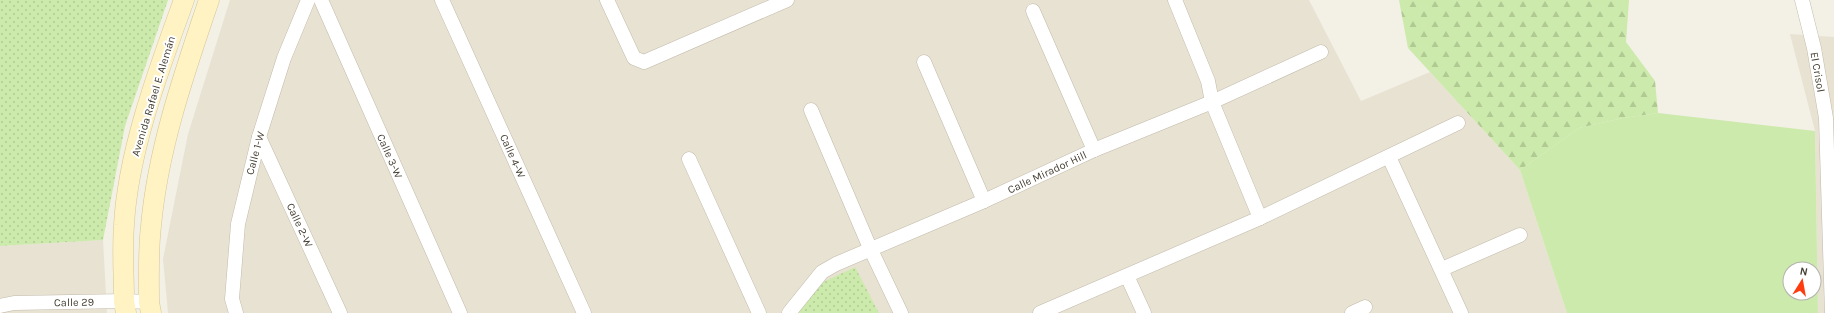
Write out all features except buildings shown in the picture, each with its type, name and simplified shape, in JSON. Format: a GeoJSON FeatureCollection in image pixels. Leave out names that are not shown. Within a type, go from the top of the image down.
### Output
{"type":"FeatureCollection","features":[{"type":"Feature","properties":{"kind":"main road","name":"Avenida Rafael E. Alemán"},"geometry":{"type":"LineString","coordinates":[[125,307],[124,224],[134,160],[164,55],[184,0]]}},
{"type":"Feature","properties":{"kind":"main road"},"geometry":{"type":"LineString","coordinates":[[150,308],[151,227],[160,164],[172,116],[209,0]]}},
{"type":"Feature","properties":{"kind":"street","name":"Calle 1-W"},"geometry":{"type":"LineString","coordinates":[[236,313],[232,299],[238,224],[259,137],[284,58],[308,0]]}},
{"type":"Feature","properties":{"kind":"street","name":"Calle 3-W"},"geometry":{"type":"LineString","coordinates":[[321,0],[460,313]]}},
{"type":"Feature","properties":{"kind":"street","name":"Calle 4-W"},"geometry":{"type":"LineString","coordinates":[[442,0],[584,313]]}},
{"type":"Feature","properties":{"kind":"street"},"geometry":{"type":"LineString","coordinates":[[607,0],[634,58],[644,62],[787,0]]}},
{"type":"Feature","properties":{"kind":"street"},"geometry":{"type":"LineString","coordinates":[[1175,0],[1208,80],[1212,102],[1260,218]]}},
{"type":"Feature","properties":{"kind":"street","name":"El Crisol"},"geometry":{"type":"LineString","coordinates":[[1802,0],[1814,48],[1826,118],[1832,313]]}},
{"type":"Feature","properties":{"kind":"street"},"geometry":{"type":"LineString","coordinates":[[1033,11],[1094,150]]}},
{"type":"Feature","properties":{"kind":"street","name":"Calle Mirador Hill"},"geometry":{"type":"LineString","coordinates":[[789,313],[822,272],[870,248],[984,201],[1094,150],[1212,102],[1320,52]]}},
{"type":"Feature","properties":{"kind":"street"},"geometry":{"type":"LineString","coordinates":[[924,62],[984,201]]}},
{"type":"Feature","properties":{"kind":"street"},"geometry":{"type":"LineString","coordinates":[[812,110],[870,248],[901,313]]}},
{"type":"Feature","properties":{"kind":"street"},"geometry":{"type":"LineString","coordinates":[[1040,313],[1260,218],[1458,123]]}},
{"type":"Feature","properties":{"kind":"street","name":"Calle 2-W"},"geometry":{"type":"LineString","coordinates":[[259,137],[340,313]]}},
{"type":"Feature","properties":{"kind":"street"},"geometry":{"type":"LineString","coordinates":[[1389,157],[1461,313]]}},
{"type":"Feature","properties":{"kind":"street"},"geometry":{"type":"LineString","coordinates":[[689,159],[759,313]]}},
{"type":"Feature","properties":{"kind":"street"},"geometry":{"type":"LineString","coordinates":[[1442,269],[1520,235]]}},
{"type":"Feature","properties":{"kind":"street"},"geometry":{"type":"LineString","coordinates":[[1127,276],[1144,313]]}},
{"type":"Feature","properties":{"kind":"street","name":"Calle 29"},"geometry":{"type":"LineString","coordinates":[[0,306],[14,303],[150,308]]}},
{"type":"Feature","properties":{"kind":"street"},"geometry":{"type":"LineString","coordinates":[[1352,313],[1365,307]]}},
{"type":"Feature","properties":{"kind":"shaded area"},"geometry":{"type":"Polygon","coordinates":[[[230,0],[1309,0],[1361,101],[1430,72],[1520,170],[1567,313],[879,313],[854,267],[790,313],[168,313],[163,259],[188,134],[230,0]]]}},
{"type":"Feature","properties":{"kind":"shaded area"},"geometry":{"type":"Polygon","coordinates":[[[1790,34],[1834,37],[1834,313],[1818,313],[1818,301],[1822,301],[1822,261],[1817,261],[1815,131],[1790,34]]]}},
{"type":"Feature","properties":{"kind":"shaded area"},"geometry":{"type":"Polygon","coordinates":[[[103,240],[107,313],[0,313],[0,246],[103,240]]]}},
{"type":"Feature","properties":{"kind":"green space"},"geometry":{"type":"Polygon","coordinates":[[[0,0],[168,0],[125,126],[103,240],[0,246],[0,0]]]}},
{"type":"Feature","properties":{"kind":"green space"},"geometry":{"type":"Polygon","coordinates":[[[1399,0],[1629,0],[1626,42],[1655,81],[1658,113],[1623,118],[1579,128],[1520,170],[1408,48],[1399,0]]]}},
{"type":"Feature","properties":{"kind":"green space"},"geometry":{"type":"Polygon","coordinates":[[[1658,113],[1815,131],[1817,261],[1782,261],[1782,301],[1818,301],[1818,313],[1567,313],[1520,170],[1579,128],[1623,118],[1658,113]]]}},
{"type":"Feature","properties":{"kind":"green space"},"geometry":{"type":"Polygon","coordinates":[[[855,267],[879,313],[790,313],[813,287],[855,267]]]}}]}
